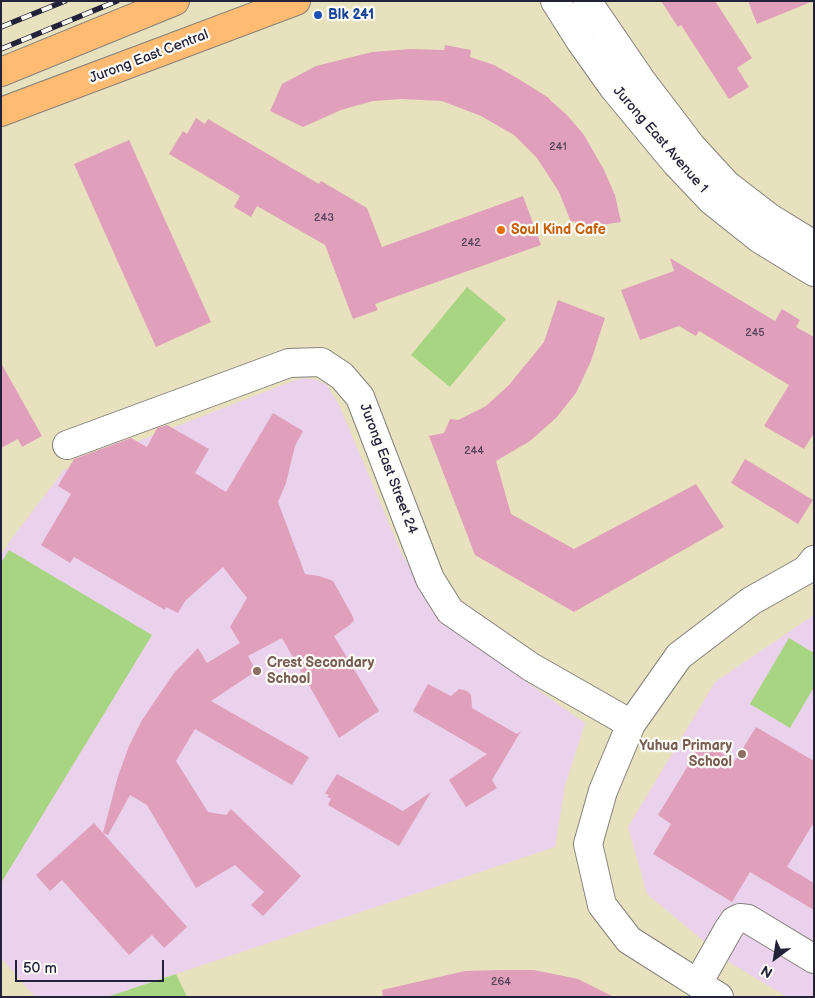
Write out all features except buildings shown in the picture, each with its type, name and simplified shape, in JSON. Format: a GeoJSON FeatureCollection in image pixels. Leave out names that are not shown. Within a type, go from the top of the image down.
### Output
{"type":"FeatureCollection","features":[{"type":"Feature","properties":{"kind":"main road"},"geometry":{"type":"LineString","coordinates":[[1,72],[175,1]]}},
{"type":"Feature","properties":{"kind":"main road","name":"Jurong East Central"},"geometry":{"type":"LineString","coordinates":[[1,112],[296,1]]}},
{"type":"Feature","properties":{"kind":"street","name":"Jurong East Avenue 1"},"geometry":{"type":"LineString","coordinates":[[555,1],[613,87],[676,163],[711,200],[753,233],[814,272]]}},
{"type":"Feature","properties":{"kind":"street","name":"Jurong East Avenue 1"},"geometry":{"type":"LineString","coordinates":[[587,1],[641,80],[692,147],[726,184],[770,218],[814,244]]}},
{"type":"Feature","properties":{"kind":"street","name":"Jurong East Street 24"},"geometry":{"type":"LineString","coordinates":[[67,446],[289,363],[321,362],[342,376],[360,397],[430,579],[450,610],[531,667],[631,724]]}},
{"type":"Feature","properties":{"kind":"street"},"geometry":{"type":"LineString","coordinates":[[814,560],[806,570],[751,601],[680,656],[631,724],[603,792],[588,844],[602,905],[630,940],[708,990],[728,930],[734,921],[740,918],[748,920],[814,958]]}},
{"type":"Feature","properties":{"kind":"shaded area","name":"Crest Secondary School"},"geometry":{"type":"Polygon","coordinates":[[[305,378],[317,380],[327,385],[340,407],[401,552],[439,620],[585,723],[565,786],[555,847],[107,997],[35,997],[1,958],[1,555],[64,470],[305,378]]]}},
{"type":"Feature","properties":{"kind":"shaded area","name":"Yuhua Primary School"},"geometry":{"type":"Polygon","coordinates":[[[814,615],[814,997],[787,997],[729,962],[647,894],[628,827],[715,682],[814,615]]]}},
{"type":"Feature","properties":{"kind":"green space"},"geometry":{"type":"Polygon","coordinates":[[[467,287],[506,319],[450,387],[411,355],[467,287]]]}},
{"type":"Feature","properties":{"kind":"green space"},"geometry":{"type":"Polygon","coordinates":[[[9,550],[152,635],[1,883],[1,563],[9,550]]]}},
{"type":"Feature","properties":{"kind":"green space"},"geometry":{"type":"Polygon","coordinates":[[[789,638],[814,653],[814,687],[790,728],[750,704],[789,638]]]}},
{"type":"Feature","properties":{"kind":"green space"},"geometry":{"type":"Polygon","coordinates":[[[176,974],[187,997],[107,997],[176,974]]]}},
{"type":"Feature","properties":{"kind":"railway"},"geometry":{"type":"LineString","coordinates":[[1,27],[65,1]]}},
{"type":"Feature","properties":{"kind":"railway"},"geometry":{"type":"LineString","coordinates":[[1,49],[117,1]]}},
{"type":"Feature","properties":{"kind":"place","name":"Blk 241"},"geometry":{"type":"Point","coordinates":[318,15]}},
{"type":"Feature","properties":{"kind":"place","name":"Soul Kind Cafe"},"geometry":{"type":"Point","coordinates":[501,230]}},
{"type":"Feature","properties":{"kind":"place","name":"Crest Secondary School"},"geometry":{"type":"Point","coordinates":[257,671]}},
{"type":"Feature","properties":{"kind":"place","name":"Yuhua Primary School"},"geometry":{"type":"Point","coordinates":[742,754]}}]}
